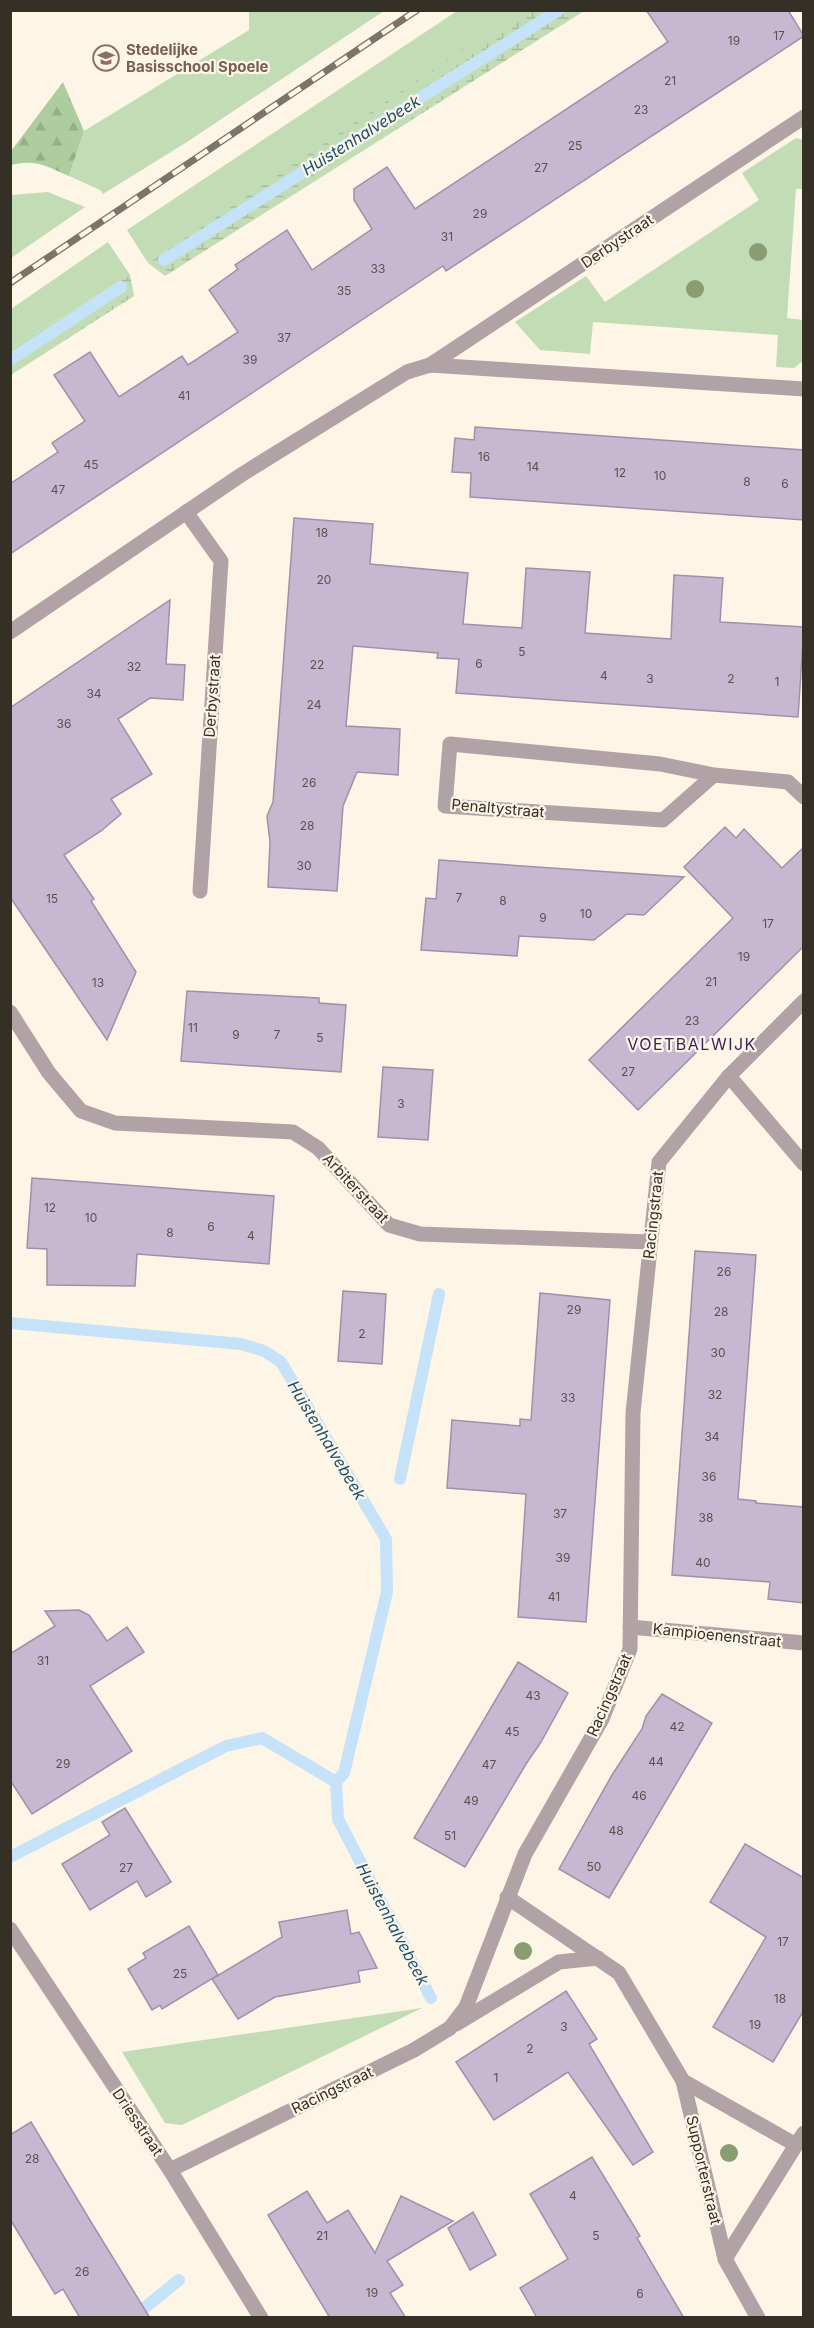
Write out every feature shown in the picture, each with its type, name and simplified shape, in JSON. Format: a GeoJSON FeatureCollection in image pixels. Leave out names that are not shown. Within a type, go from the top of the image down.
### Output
{"type":"FeatureCollection","features":[{"type":"Feature","properties":{"kind":"street","name":"Derbystraat"},"geometry":{"type":"LineString","coordinates":[[10,632],[241,475],[407,372],[430,365],[804,117]]}},
{"type":"Feature","properties":{"kind":"street","name":"Derbystraat"},"geometry":{"type":"LineString","coordinates":[[430,365],[804,389]]}},
{"type":"Feature","properties":{"kind":"street","name":"Derbystraat"},"geometry":{"type":"LineString","coordinates":[[186,512],[220,561],[200,891]]}},
{"type":"Feature","properties":{"kind":"street","name":"Penaltystraat"},"geometry":{"type":"LineString","coordinates":[[714,775],[663,820],[445,806],[450,744],[660,764],[714,775],[788,782],[804,797]]}},
{"type":"Feature","properties":{"kind":"street","name":"Racingstraat"},"geometry":{"type":"LineString","coordinates":[[170,2170],[414,2050],[450,2028],[466,2007],[525,1854],[602,1719],[630,1649],[633,1413],[658,1161],[729,1076],[804,1001]]}},
{"type":"Feature","properties":{"kind":"street","name":"Arbiterstraat"},"geometry":{"type":"LineString","coordinates":[[10,1012],[50,1073],[81,1111],[115,1123],[292,1132],[318,1148],[389,1225],[420,1234],[650,1242]]}},
{"type":"Feature","properties":{"kind":"street"},"geometry":{"type":"LineString","coordinates":[[729,1076],[804,1164]]}},
{"type":"Feature","properties":{"kind":"street","name":"Kampioenenstraat"},"geometry":{"type":"LineString","coordinates":[[630,1627],[804,1643]]}},
{"type":"Feature","properties":{"kind":"street","name":"Supporterstraat"},"geometry":{"type":"LineString","coordinates":[[507,1898],[620,1973],[683,2080],[725,2259],[758,2318]]}},
{"type":"Feature","properties":{"kind":"street","name":"Driesstraat"},"geometry":{"type":"LineString","coordinates":[[10,1929],[170,2170],[261,2318]]}},
{"type":"Feature","properties":{"kind":"street"},"geometry":{"type":"LineString","coordinates":[[450,2028],[559,1962],[598,1958]]}},
{"type":"Feature","properties":{"kind":"street","name":"Supporterstraat"},"geometry":{"type":"LineString","coordinates":[[683,2080],[800,2139],[725,2259]]}},
{"type":"Feature","properties":{"kind":"green space"},"geometry":{"type":"Polygon","coordinates":[[[521,10],[584,11],[165,276],[148,263],[521,10]]]}},
{"type":"Feature","properties":{"kind":"green space"},"geometry":{"type":"Polygon","coordinates":[[[249,11],[384,11],[187,142],[103,194],[100,190],[69,176],[84,131],[249,30],[249,11]]]}},
{"type":"Feature","properties":{"kind":"green space"},"geometry":{"type":"Polygon","coordinates":[[[457,11],[521,11],[148,263],[127,230],[457,11]]]}},
{"type":"Feature","properties":{"kind":"green space"},"geometry":{"type":"Polygon","coordinates":[[[63,82],[84,131],[69,176],[34,163],[11,165],[11,151],[63,82]]]}},
{"type":"Feature","properties":{"kind":"green space"},"geometry":{"type":"Polygon","coordinates":[[[796,138],[803,140],[803,189],[796,189],[787,318],[803,320],[804,360],[794,368],[776,367],[778,335],[593,322],[590,354],[540,350],[515,322],[586,276],[605,302],[759,200],[742,173],[796,138]]]}},
{"type":"Feature","properties":{"kind":"green space"},"geometry":{"type":"Polygon","coordinates":[[[48,192],[85,207],[11,258],[11,195],[48,192]]]}},
{"type":"Feature","properties":{"kind":"green space"},"geometry":{"type":"Polygon","coordinates":[[[108,242],[130,275],[11,348],[11,309],[108,242]]]}},
{"type":"Feature","properties":{"kind":"green space"},"geometry":{"type":"Polygon","coordinates":[[[130,275],[134,296],[11,375],[11,348],[130,275]]]}},
{"type":"Feature","properties":{"kind":"green space"},"geometry":{"type":"Polygon","coordinates":[[[422,2008],[182,2125],[165,2123],[122,2052],[422,2008]]]}},
{"type":"Feature","properties":{"kind":"building"},"geometry":{"type":"Polygon","coordinates":[[[646,10],[788,10],[804,36],[446,271],[443,266],[10,554],[10,484],[58,452],[52,443],[85,421],[54,375],[90,352],[119,397],[182,356],[188,365],[238,332],[209,290],[238,269],[235,265],[287,230],[312,270],[372,229],[354,200],[354,189],[387,167],[415,209],[668,42],[646,10]]]}},
{"type":"Feature","properties":{"kind":"building"},"geometry":{"type":"Polygon","coordinates":[[[475,427],[804,450],[804,520],[470,497],[471,473],[452,472],[455,438],[474,440],[475,427]]]}},
{"type":"Feature","properties":{"kind":"building"},"geometry":{"type":"Polygon","coordinates":[[[294,518],[373,524],[370,564],[468,573],[463,624],[522,628],[526,568],[590,572],[585,633],[671,639],[674,575],[723,578],[720,622],[804,627],[798,717],[456,693],[459,659],[437,658],[438,653],[353,646],[346,726],[400,729],[398,775],[357,772],[343,806],[337,891],[268,887],[270,842],[267,816],[273,802],[294,518]]]}},
{"type":"Feature","properties":{"kind":"building"},"geometry":{"type":"Polygon","coordinates":[[[170,600],[166,664],[185,665],[183,700],[150,698],[118,719],[152,774],[111,799],[121,814],[101,831],[64,855],[94,899],[91,901],[136,972],[107,1040],[10,897],[10,708],[170,600]]]}},
{"type":"Feature","properties":{"kind":"building"},"geometry":{"type":"Polygon","coordinates":[[[725,827],[736,838],[744,829],[782,868],[804,847],[804,946],[638,1110],[589,1060],[733,918],[684,867],[725,827]]]}},
{"type":"Feature","properties":{"kind":"building"},"geometry":{"type":"Polygon","coordinates":[[[439,860],[684,877],[644,915],[627,914],[594,940],[519,936],[517,956],[421,950],[426,898],[436,899],[439,860]]]}},
{"type":"Feature","properties":{"kind":"building"},"geometry":{"type":"Polygon","coordinates":[[[187,991],[319,998],[319,1003],[346,1005],[341,1072],[181,1061],[187,991]]]}},
{"type":"Feature","properties":{"kind":"building"},"geometry":{"type":"Polygon","coordinates":[[[383,1067],[433,1070],[428,1140],[378,1137],[383,1067]]]}},
{"type":"Feature","properties":{"kind":"building"},"geometry":{"type":"Polygon","coordinates":[[[32,1178],[274,1196],[269,1264],[137,1254],[135,1286],[47,1285],[47,1249],[27,1248],[32,1178]]]}},
{"type":"Feature","properties":{"kind":"building"},"geometry":{"type":"Polygon","coordinates":[[[695,1251],[756,1255],[738,1499],[756,1501],[756,1503],[804,1507],[804,1603],[768,1599],[770,1582],[672,1575],[695,1251]]]}},
{"type":"Feature","properties":{"kind":"building"},"geometry":{"type":"Polygon","coordinates":[[[343,1291],[386,1294],[382,1364],[338,1361],[343,1291]]]}},
{"type":"Feature","properties":{"kind":"building"},"geometry":{"type":"Polygon","coordinates":[[[540,1293],[610,1300],[586,1622],[518,1617],[526,1494],[447,1488],[452,1420],[520,1426],[520,1419],[531,1420],[540,1293]]]}},
{"type":"Feature","properties":{"kind":"building"},"geometry":{"type":"Polygon","coordinates":[[[79,1610],[89,1615],[107,1641],[127,1627],[144,1652],[90,1686],[132,1751],[32,1814],[10,1780],[10,1654],[55,1626],[45,1611],[79,1610]]]}},
{"type":"Feature","properties":{"kind":"building"},"geometry":{"type":"Polygon","coordinates":[[[518,1662],[568,1693],[465,1867],[414,1838],[518,1662]]]}},
{"type":"Feature","properties":{"kind":"building"},"geometry":{"type":"Polygon","coordinates":[[[662,1694],[712,1723],[609,1898],[559,1869],[612,1775],[642,1729],[646,1716],[662,1694]]]}},
{"type":"Feature","properties":{"kind":"building"},"geometry":{"type":"Polygon","coordinates":[[[125,1808],[171,1882],[146,1897],[137,1881],[90,1910],[62,1864],[110,1835],[102,1822],[125,1808]]]}},
{"type":"Feature","properties":{"kind":"building"},"geometry":{"type":"Polygon","coordinates":[[[745,1844],[804,1878],[804,2010],[773,2062],[713,2027],[766,1937],[710,1902],[745,1844]]]}},
{"type":"Feature","properties":{"kind":"building"},"geometry":{"type":"Polygon","coordinates":[[[347,1910],[351,1934],[359,1932],[377,1968],[358,1971],[360,1982],[275,1997],[238,2019],[212,1979],[282,1937],[279,1922],[347,1910]]]}},
{"type":"Feature","properties":{"kind":"building"},"geometry":{"type":"Polygon","coordinates":[[[189,1926],[218,1975],[162,2009],[160,2005],[152,2010],[128,1969],[146,1958],[143,1953],[189,1926]]]}},
{"type":"Feature","properties":{"kind":"building"},"geometry":{"type":"Polygon","coordinates":[[[566,1991],[597,2039],[589,2044],[653,2152],[633,2165],[568,2072],[494,2120],[456,2062],[566,1991]]]}},
{"type":"Feature","properties":{"kind":"building"},"geometry":{"type":"Polygon","coordinates":[[[31,2122],[150,2318],[80,2318],[63,2289],[55,2294],[10,2219],[10,2135],[31,2122]]]}},
{"type":"Feature","properties":{"kind":"building"},"geometry":{"type":"Polygon","coordinates":[[[592,2157],[640,2236],[637,2238],[684,2318],[537,2318],[520,2288],[568,2259],[530,2194],[592,2157]]]}},
{"type":"Feature","properties":{"kind":"building"},"geometry":{"type":"Polygon","coordinates":[[[307,2191],[327,2223],[348,2210],[375,2253],[401,2196],[453,2221],[387,2261],[403,2285],[390,2293],[406,2318],[330,2318],[268,2215],[307,2191]]]}},
{"type":"Feature","properties":{"kind":"building"},"geometry":{"type":"Polygon","coordinates":[[[473,2212],[496,2255],[470,2270],[448,2228],[473,2212]]]}},
{"type":"Feature","properties":{"kind":"waterway","name":"Huistenhalvebeek"},"geometry":{"type":"LineString","coordinates":[[164,260],[559,10]]}},
{"type":"Feature","properties":{"kind":"waterway","name":"Huistenhalvebeek"},"geometry":{"type":"LineString","coordinates":[[10,360],[121,287]]}},
{"type":"Feature","properties":{"kind":"waterway","name":"Huistenhalvebeek"},"geometry":{"type":"LineString","coordinates":[[400,1479],[439,1294]]}},
{"type":"Feature","properties":{"kind":"waterway","name":"Huistenhalvebeek"},"geometry":{"type":"LineString","coordinates":[[10,1323],[241,1344],[264,1351],[281,1362],[386,1539],[387,1592],[344,1773],[336,1782],[262,1738],[226,1746],[10,1857]]}},
{"type":"Feature","properties":{"kind":"waterway","name":"Huistenhalvebeek"},"geometry":{"type":"LineString","coordinates":[[336,1782],[338,1819],[431,1998]]}},
{"type":"Feature","properties":{"kind":"waterway","name":"Huistenhalvebeek"},"geometry":{"type":"LineString","coordinates":[[133,2317],[179,2280]]}},
{"type":"Feature","properties":{"kind":"railway"},"geometry":{"type":"LineString","coordinates":[[10,283],[417,10]]}},
{"type":"Feature","properties":{"kind":"place","name":"Stedelijke Basisschool Spoele"},"geometry":{"type":"Point","coordinates":[106,58]}},
{"type":"Feature","properties":{"kind":"district","name":"VOETBALWIJK"},"geometry":{"type":"Point","coordinates":[692,1044]}}]}
